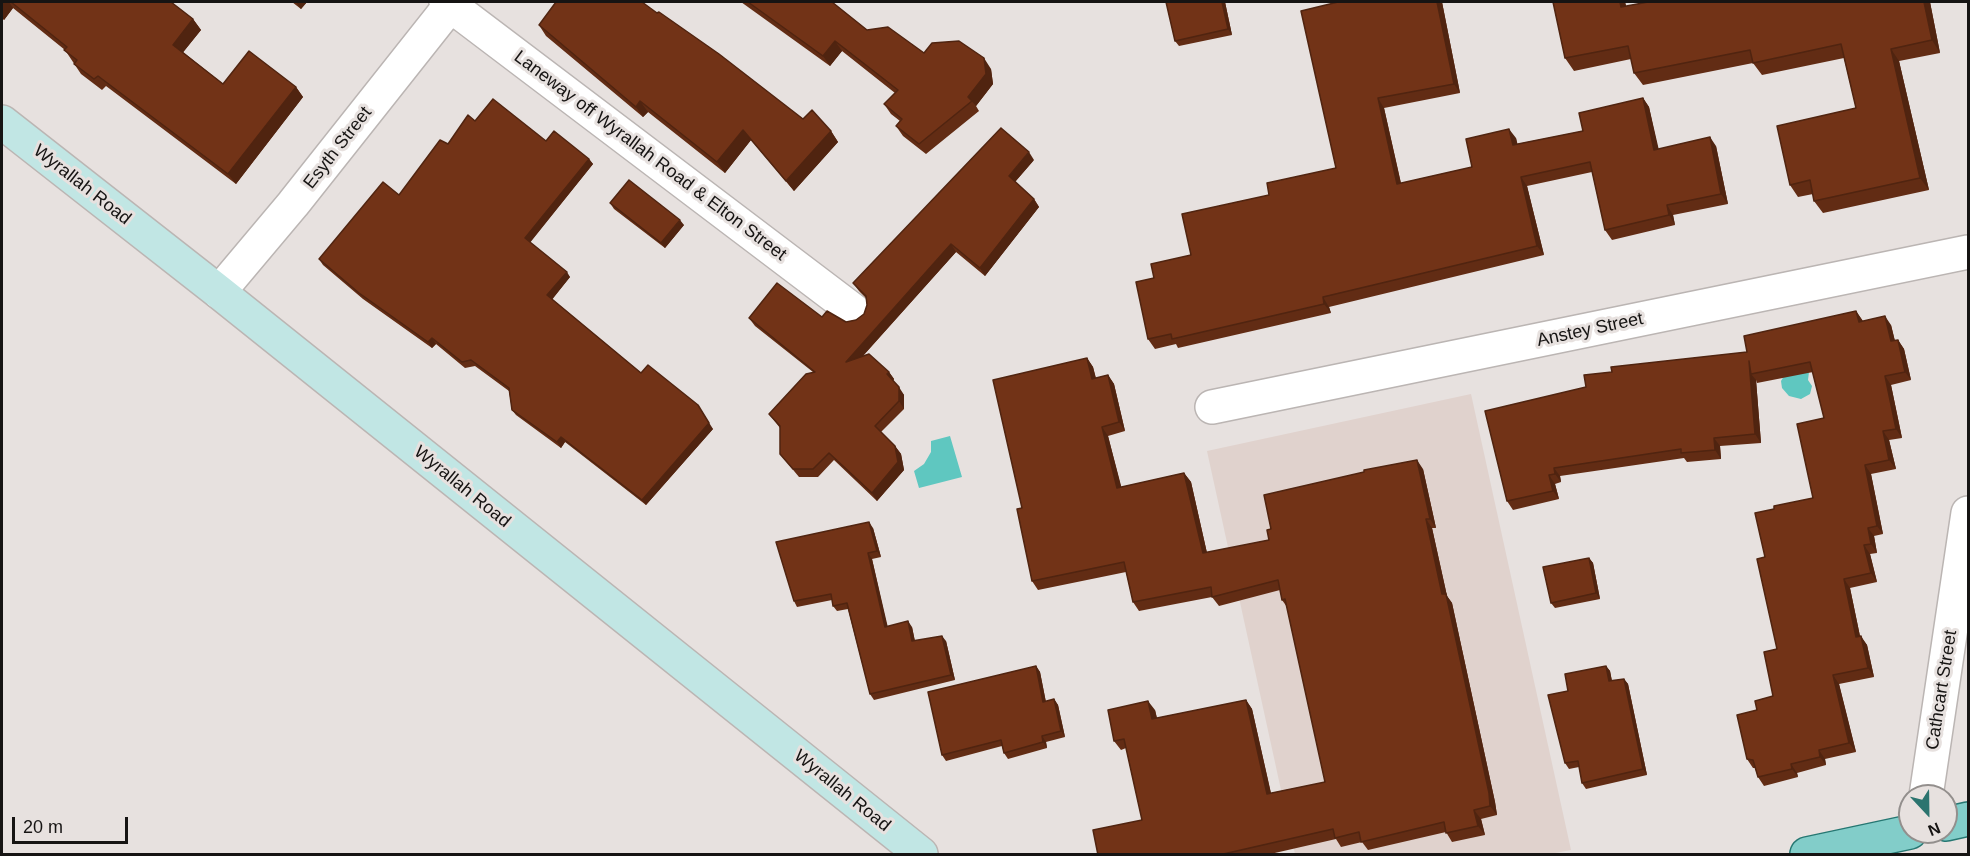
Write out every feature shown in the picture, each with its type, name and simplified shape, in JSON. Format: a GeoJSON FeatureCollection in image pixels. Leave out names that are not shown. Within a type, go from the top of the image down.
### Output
{"type":"FeatureCollection","features":[{"type":"Feature","properties":{"kind":"main road","name":"Wyrallah Road"},"geometry":{"type":"LineString","coordinates":[[2,122],[219,292],[921,855]]}},
{"type":"Feature","properties":{"kind":"main road"},"geometry":{"type":"LineString","coordinates":[[1807,855],[1898,835]]}},
{"type":"Feature","properties":{"kind":"street","name":"Esyth Street"},"geometry":{"type":"LineString","coordinates":[[219,292],[293,204],[450,3]]}},
{"type":"Feature","properties":{"kind":"street","name":"Laneway off Wyrallah Road & Elton Street"},"geometry":{"type":"LineString","coordinates":[[450,3],[854,311]]}},
{"type":"Feature","properties":{"kind":"street","name":"Anstey Street"},"geometry":{"type":"LineString","coordinates":[[1212,407],[1968,252]]}},
{"type":"Feature","properties":{"kind":"street","name":"Cathcart Street"},"geometry":{"type":"LineString","coordinates":[[1928,784],[1968,513]]}},
{"type":"Feature","properties":{"kind":"shaded area"},"geometry":{"type":"Polygon","coordinates":[[[1471,394],[1571,850],[1550,854],[1295,854],[1207,451],[1471,394]]]}},
{"type":"Feature","properties":{"kind":"water"},"geometry":{"type":"Polygon","coordinates":[[[1809,372],[1808,380],[1812,386],[1810,394],[1801,399],[1789,396],[1782,388],[1781,381],[1784,376],[1809,372]]]}},
{"type":"Feature","properties":{"kind":"water"},"geometry":{"type":"Polygon","coordinates":[[[950,436],[962,477],[919,488],[914,471],[924,464],[931,452],[931,441],[950,436]]]}},
{"type":"Feature","properties":{"kind":"building"},"geometry":{"type":"Polygon","coordinates":[[[11,2],[171,2],[193,19],[173,45],[223,84],[249,51],[296,87],[228,174],[98,76],[94,79],[74,64],[77,60],[64,50],[67,47],[11,2]]]}},
{"type":"Feature","properties":{"kind":"building"},"geometry":{"type":"Polygon","coordinates":[[[556,2],[642,2],[719,54],[803,119],[812,110],[831,131],[786,181],[743,130],[717,162],[640,101],[636,107],[539,25],[556,2]]]}},
{"type":"Feature","properties":{"kind":"building"},"geometry":{"type":"Polygon","coordinates":[[[748,2],[832,2],[867,30],[888,27],[924,53],[932,43],[959,41],[984,58],[986,74],[968,97],[972,101],[919,144],[896,126],[902,119],[884,104],[898,90],[835,41],[823,56],[748,2]]]}},
{"type":"Feature","properties":{"kind":"building"},"geometry":{"type":"Polygon","coordinates":[[[1166,2],[1222,2],[1228,29],[1175,41],[1166,2]]]}},
{"type":"Feature","properties":{"kind":"building"},"geometry":{"type":"Polygon","coordinates":[[[1338,2],[1437,2],[1454,84],[1378,98],[1397,184],[1472,167],[1466,139],[1509,129],[1513,145],[1583,131],[1579,113],[1643,98],[1654,150],[1710,137],[1721,194],[1667,205],[1669,215],[1605,230],[1590,162],[1521,177],[1537,246],[1323,297],[1324,304],[1172,339],[1171,334],[1148,339],[1136,282],[1154,278],[1151,264],[1191,255],[1182,214],[1269,195],[1267,183],[1336,168],[1301,11],[1338,2]]]}},
{"type":"Feature","properties":{"kind":"building"},"geometry":{"type":"Polygon","coordinates":[[[1553,2],[1620,2],[1621,7],[1648,2],[1924,2],[1932,40],[1891,49],[1920,178],[1814,201],[1810,180],[1790,185],[1777,126],[1856,108],[1841,44],[1753,63],[1750,50],[1634,73],[1628,46],[1565,58],[1553,2]]]}},
{"type":"Feature","properties":{"kind":"building"},"geometry":{"type":"Polygon","coordinates":[[[493,99],[546,141],[554,131],[589,159],[525,238],[567,272],[547,295],[641,373],[648,365],[698,405],[709,423],[642,500],[561,437],[557,442],[512,410],[509,388],[471,360],[462,362],[432,338],[428,342],[359,293],[319,259],[383,182],[399,195],[440,140],[448,144],[468,115],[475,121],[493,99]]]}},
{"type":"Feature","properties":{"kind":"building"},"geometry":{"type":"Polygon","coordinates":[[[1001,128],[1029,152],[1009,176],[1034,199],[980,268],[951,244],[846,362],[869,354],[889,372],[887,374],[899,387],[899,401],[875,426],[895,446],[898,462],[872,493],[829,453],[813,469],[793,469],[780,454],[780,426],[769,414],[806,374],[815,372],[749,318],[777,283],[822,317],[827,311],[846,322],[856,320],[864,314],[867,305],[866,296],[853,283],[1001,128]]]}},
{"type":"Feature","properties":{"kind":"building"},"geometry":{"type":"Polygon","coordinates":[[[629,180],[680,220],[661,243],[610,203],[629,180]]]}},
{"type":"Feature","properties":{"kind":"building"},"geometry":{"type":"Polygon","coordinates":[[[1856,311],[1859,322],[1885,316],[1891,341],[1898,340],[1905,372],[1885,376],[1896,429],[1883,431],[1889,460],[1865,465],[1877,526],[1868,528],[1871,544],[1864,545],[1871,573],[1844,579],[1856,637],[1861,636],[1868,668],[1833,675],[1849,743],[1819,750],[1820,757],[1791,764],[1792,769],[1758,777],[1753,760],[1747,759],[1737,715],[1757,710],[1755,701],[1773,696],[1764,652],[1777,649],[1757,559],[1765,557],[1755,513],[1774,509],[1774,506],[1813,498],[1797,424],[1824,418],[1810,362],[1751,374],[1749,361],[1755,434],[1714,438],[1715,450],[1681,453],[1681,449],[1554,468],[1555,474],[1549,475],[1553,491],[1507,501],[1485,411],[1586,387],[1584,375],[1612,372],[1611,367],[1747,352],[1744,336],[1856,311]]]}},
{"type":"Feature","properties":{"kind":"building"},"geometry":{"type":"Polygon","coordinates":[[[1087,358],[1092,379],[1108,375],[1119,422],[1102,427],[1117,488],[1184,473],[1203,553],[1269,540],[1267,530],[1271,529],[1264,495],[1364,472],[1364,470],[1417,460],[1430,519],[1426,519],[1442,594],[1446,594],[1489,793],[1490,806],[1474,810],[1478,826],[1446,833],[1444,822],[1361,842],[1359,832],[1335,838],[1333,829],[1219,855],[1098,855],[1093,830],[1142,820],[1124,739],[1114,741],[1108,710],[1148,701],[1152,719],[1246,700],[1267,794],[1325,782],[1285,599],[1282,600],[1278,580],[1212,597],[1211,587],[1133,602],[1124,562],[1032,581],[1017,509],[1022,508],[993,380],[1087,358]]]}},
{"type":"Feature","properties":{"kind":"building"},"geometry":{"type":"Polygon","coordinates":[[[869,522],[877,551],[868,553],[885,627],[908,621],[912,641],[942,636],[951,675],[870,694],[847,603],[833,606],[831,594],[794,601],[776,542],[869,522]]]}},
{"type":"Feature","properties":{"kind":"building"},"geometry":{"type":"Polygon","coordinates":[[[1589,558],[1596,593],[1551,603],[1543,567],[1589,558]]]}},
{"type":"Feature","properties":{"kind":"building"},"geometry":{"type":"Polygon","coordinates":[[[1036,666],[1043,702],[1054,699],[1061,731],[1042,736],[1043,742],[1004,753],[1001,740],[942,755],[928,692],[1036,666]]]}},
{"type":"Feature","properties":{"kind":"building"},"geometry":{"type":"Polygon","coordinates":[[[1606,666],[1609,681],[1624,679],[1643,769],[1582,783],[1578,761],[1565,763],[1548,695],[1568,691],[1565,674],[1606,666]]]}}]}
